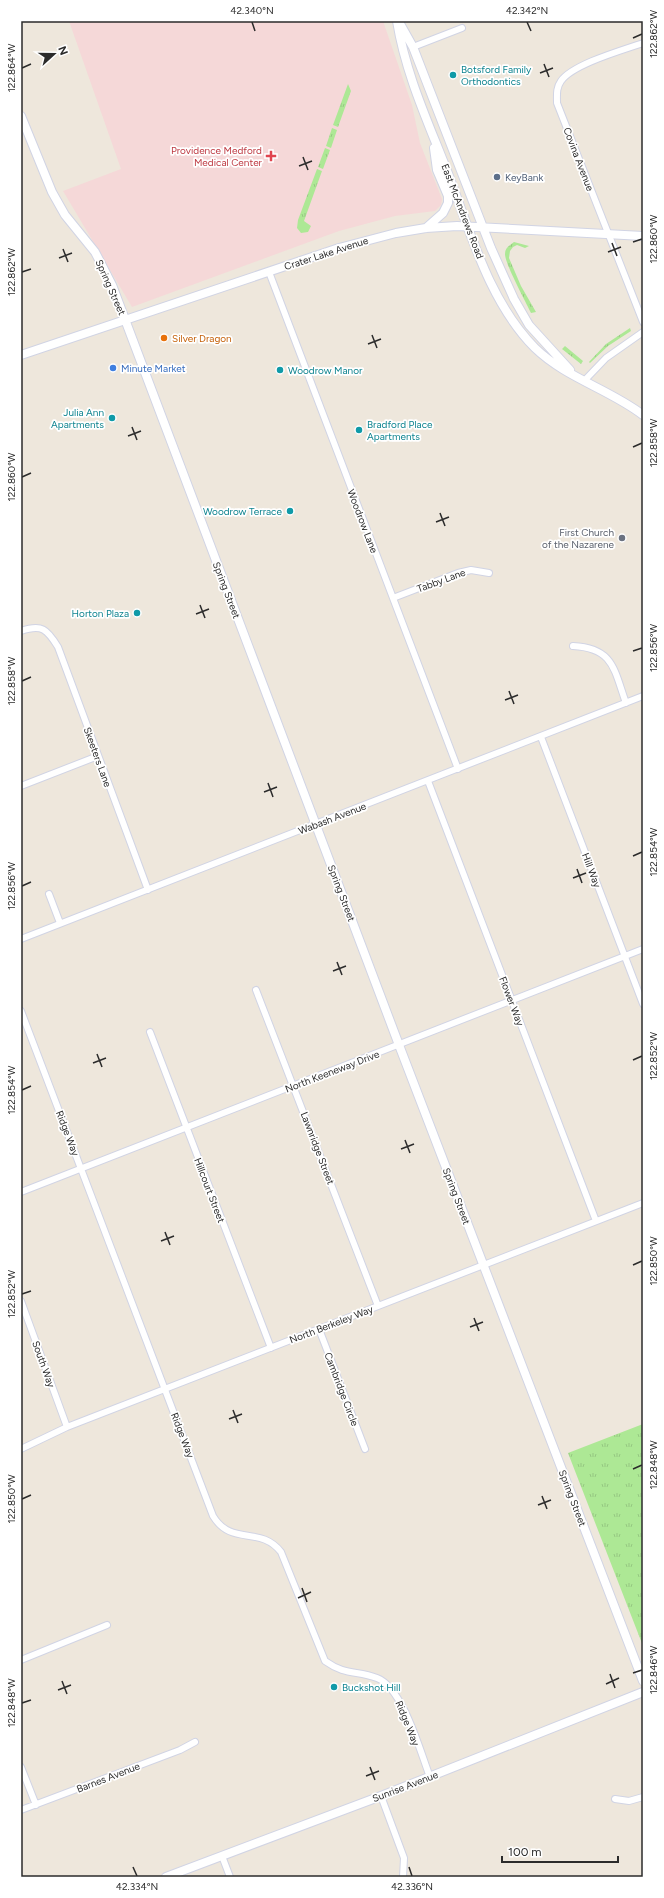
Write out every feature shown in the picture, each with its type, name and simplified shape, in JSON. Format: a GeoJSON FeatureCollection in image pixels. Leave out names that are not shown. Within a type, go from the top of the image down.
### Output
{"type":"FeatureCollection","features":[{"type":"Feature","properties":{"kind":"street","name":"East McAndrews Road"},"geometry":{"type":"LineString","coordinates":[[398,21],[413,48],[502,274],[522,314],[543,341],[573,374]]}},
{"type":"Feature","properties":{"kind":"street","name":"East McAndrews Road"},"geometry":{"type":"LineString","coordinates":[[398,21],[402,52],[419,103],[488,275],[508,315],[534,347],[551,363],[628,404],[643,415]]}},
{"type":"Feature","properties":{"kind":"street"},"geometry":{"type":"LineString","coordinates":[[413,48],[462,28]]}},
{"type":"Feature","properties":{"kind":"street","name":"Covina Avenue"},"geometry":{"type":"LineString","coordinates":[[643,43],[576,69],[564,77],[557,89],[557,103],[643,322]]}},
{"type":"Feature","properties":{"kind":"street","name":"Spring Street"},"geometry":{"type":"LineString","coordinates":[[21,116],[52,192],[65,215],[101,262],[126,321],[399,1045],[643,1681]]}},
{"type":"Feature","properties":{"kind":"street"},"geometry":{"type":"LineString","coordinates":[[426,228],[443,213],[448,203],[448,196],[437,170],[432,133]]}},
{"type":"Feature","properties":{"kind":"street","name":"Crater Lake Avenue"},"geometry":{"type":"LineString","coordinates":[[21,355],[126,321],[326,252],[367,240],[426,228],[468,226],[643,236]]}},
{"type":"Feature","properties":{"kind":"street","name":"Woodrow Lane"},"geometry":{"type":"LineString","coordinates":[[269,272],[458,769]]}},
{"type":"Feature","properties":{"kind":"street"},"geometry":{"type":"LineString","coordinates":[[584,381],[606,358],[643,332]]}},
{"type":"Feature","properties":{"kind":"street","name":"Tabby Lane"},"geometry":{"type":"LineString","coordinates":[[393,598],[458,573],[471,570],[489,572]]}},
{"type":"Feature","properties":{"kind":"street","name":"Skeeters Lane"},"geometry":{"type":"LineString","coordinates":[[21,631],[42,628],[47,631],[58,647],[148,890]]}},
{"type":"Feature","properties":{"kind":"street"},"geometry":{"type":"LineString","coordinates":[[573,646],[596,649],[604,654],[613,668],[626,703]]}},
{"type":"Feature","properties":{"kind":"street","name":"Wabash Avenue"},"geometry":{"type":"LineString","coordinates":[[21,939],[643,696]]}},
{"type":"Feature","properties":{"kind":"street","name":"Hill Way"},"geometry":{"type":"LineString","coordinates":[[541,737],[643,1004]]}},
{"type":"Feature","properties":{"kind":"street"},"geometry":{"type":"LineString","coordinates":[[21,786],[98,756]]}},
{"type":"Feature","properties":{"kind":"street","name":"Flower Way"},"geometry":{"type":"LineString","coordinates":[[428,781],[596,1221]]}},
{"type":"Feature","properties":{"kind":"street"},"geometry":{"type":"LineString","coordinates":[[49,894],[60,923]]}},
{"type":"Feature","properties":{"kind":"street","name":"North Keeneway Drive"},"geometry":{"type":"LineString","coordinates":[[21,1192],[643,949]]}},
{"type":"Feature","properties":{"kind":"street","name":"Lawnridge Street"},"geometry":{"type":"LineString","coordinates":[[256,990],[378,1306]]}},
{"type":"Feature","properties":{"kind":"street","name":"Ridge Way"},"geometry":{"type":"LineString","coordinates":[[21,1011],[82,1168],[213,1516],[219,1525],[232,1533],[259,1537],[276,1546],[281,1552],[325,1661],[347,1672],[377,1678],[384,1682],[396,1694],[430,1777]]}},
{"type":"Feature","properties":{"kind":"street","name":"Hillcourt Street"},"geometry":{"type":"LineString","coordinates":[[150,1032],[271,1348]]}},
{"type":"Feature","properties":{"kind":"street","name":"North Berkeley Way"},"geometry":{"type":"LineString","coordinates":[[21,1449],[67,1427],[643,1202]]}},
{"type":"Feature","properties":{"kind":"street","name":"South Way"},"geometry":{"type":"LineString","coordinates":[[21,1301],[67,1427]]}},
{"type":"Feature","properties":{"kind":"street","name":"Cambridge Circle"},"geometry":{"type":"LineString","coordinates":[[319,1329],[365,1449]]}},
{"type":"Feature","properties":{"kind":"street"},"geometry":{"type":"LineString","coordinates":[[21,1660],[107,1625]]}},
{"type":"Feature","properties":{"kind":"street","name":"Sunrise Avenue"},"geometry":{"type":"LineString","coordinates":[[166,1877],[430,1777],[643,1692]]}},
{"type":"Feature","properties":{"kind":"street","name":"Barnes Avenue"},"geometry":{"type":"LineString","coordinates":[[21,1810],[180,1750],[195,1742]]}},
{"type":"Feature","properties":{"kind":"street"},"geometry":{"type":"LineString","coordinates":[[21,1767],[36,1805]]}},
{"type":"Feature","properties":{"kind":"street"},"geometry":{"type":"LineString","coordinates":[[381,1796],[404,1858],[403,1877]]}},
{"type":"Feature","properties":{"kind":"street"},"geometry":{"type":"LineString","coordinates":[[615,1799],[629,1801],[643,1797]]}},
{"type":"Feature","properties":{"kind":"street"},"geometry":{"type":"LineString","coordinates":[[222,1856],[230,1877]]}},
{"type":"Feature","properties":{"kind":"shaded area","name":"Providence Medford Medical Center"},"geometry":{"type":"Polygon","coordinates":[[[69,21],[383,21],[412,105],[420,143],[442,199],[441,205],[435,211],[395,216],[339,231],[132,307],[63,191],[121,169],[69,21]]]}},
{"type":"Feature","properties":{"kind":"green space"},"geometry":{"type":"Polygon","coordinates":[[[348,84],[351,91],[338,127],[333,125],[348,84]]]}},
{"type":"Feature","properties":{"kind":"green space"},"geometry":{"type":"Polygon","coordinates":[[[332,128],[337,130],[331,148],[326,146],[332,128]]]}},
{"type":"Feature","properties":{"kind":"green space"},"geometry":{"type":"Polygon","coordinates":[[[325,148],[330,150],[323,169],[318,167],[325,148]]]}},
{"type":"Feature","properties":{"kind":"green space"},"geometry":{"type":"Polygon","coordinates":[[[317,169],[322,171],[304,221],[311,226],[308,232],[301,233],[297,228],[298,220],[317,169]]]}},
{"type":"Feature","properties":{"kind":"green space"},"geometry":{"type":"Polygon","coordinates":[[[514,242],[529,246],[525,248],[517,245],[513,247],[510,251],[509,258],[521,286],[536,312],[531,313],[506,259],[506,250],[514,242]]]}},
{"type":"Feature","properties":{"kind":"green space"},"geometry":{"type":"Polygon","coordinates":[[[630,328],[631,331],[608,346],[590,363],[589,362],[606,344],[630,328]]]}},
{"type":"Feature","properties":{"kind":"green space"},"geometry":{"type":"Polygon","coordinates":[[[565,346],[583,361],[581,364],[562,349],[565,346]]]}},
{"type":"Feature","properties":{"kind":"green space"},"geometry":{"type":"Polygon","coordinates":[[[643,1424],[643,1646],[568,1453],[643,1424]]]}},
{"type":"Feature","properties":{"kind":"place","name":"Botsford Family Orthodontics"},"geometry":{"type":"Point","coordinates":[453,75]}},
{"type":"Feature","properties":{"kind":"place","name":"Providence Medford Medical Center"},"geometry":{"type":"Point","coordinates":[271,156]}},
{"type":"Feature","properties":{"kind":"place","name":"KeyBank"},"geometry":{"type":"Point","coordinates":[497,177]}},
{"type":"Feature","properties":{"kind":"place","name":"Silver Dragon"},"geometry":{"type":"Point","coordinates":[164,338]}},
{"type":"Feature","properties":{"kind":"place","name":"Minute Market"},"geometry":{"type":"Point","coordinates":[113,368]}},
{"type":"Feature","properties":{"kind":"place","name":"Woodrow Manor"},"geometry":{"type":"Point","coordinates":[280,370]}},
{"type":"Feature","properties":{"kind":"place","name":"Julia Ann Apartments"},"geometry":{"type":"Point","coordinates":[112,418]}},
{"type":"Feature","properties":{"kind":"place","name":"Bradford Place Apartments"},"geometry":{"type":"Point","coordinates":[359,430]}},
{"type":"Feature","properties":{"kind":"place","name":"Woodrow Terrace"},"geometry":{"type":"Point","coordinates":[290,511]}},
{"type":"Feature","properties":{"kind":"place","name":"First Church of the Nazarene"},"geometry":{"type":"Point","coordinates":[622,538]}},
{"type":"Feature","properties":{"kind":"place","name":"Horton Plaza"},"geometry":{"type":"Point","coordinates":[137,613]}},
{"type":"Feature","properties":{"kind":"place","name":"Buckshot Hill"},"geometry":{"type":"Point","coordinates":[334,1687]}}]}
